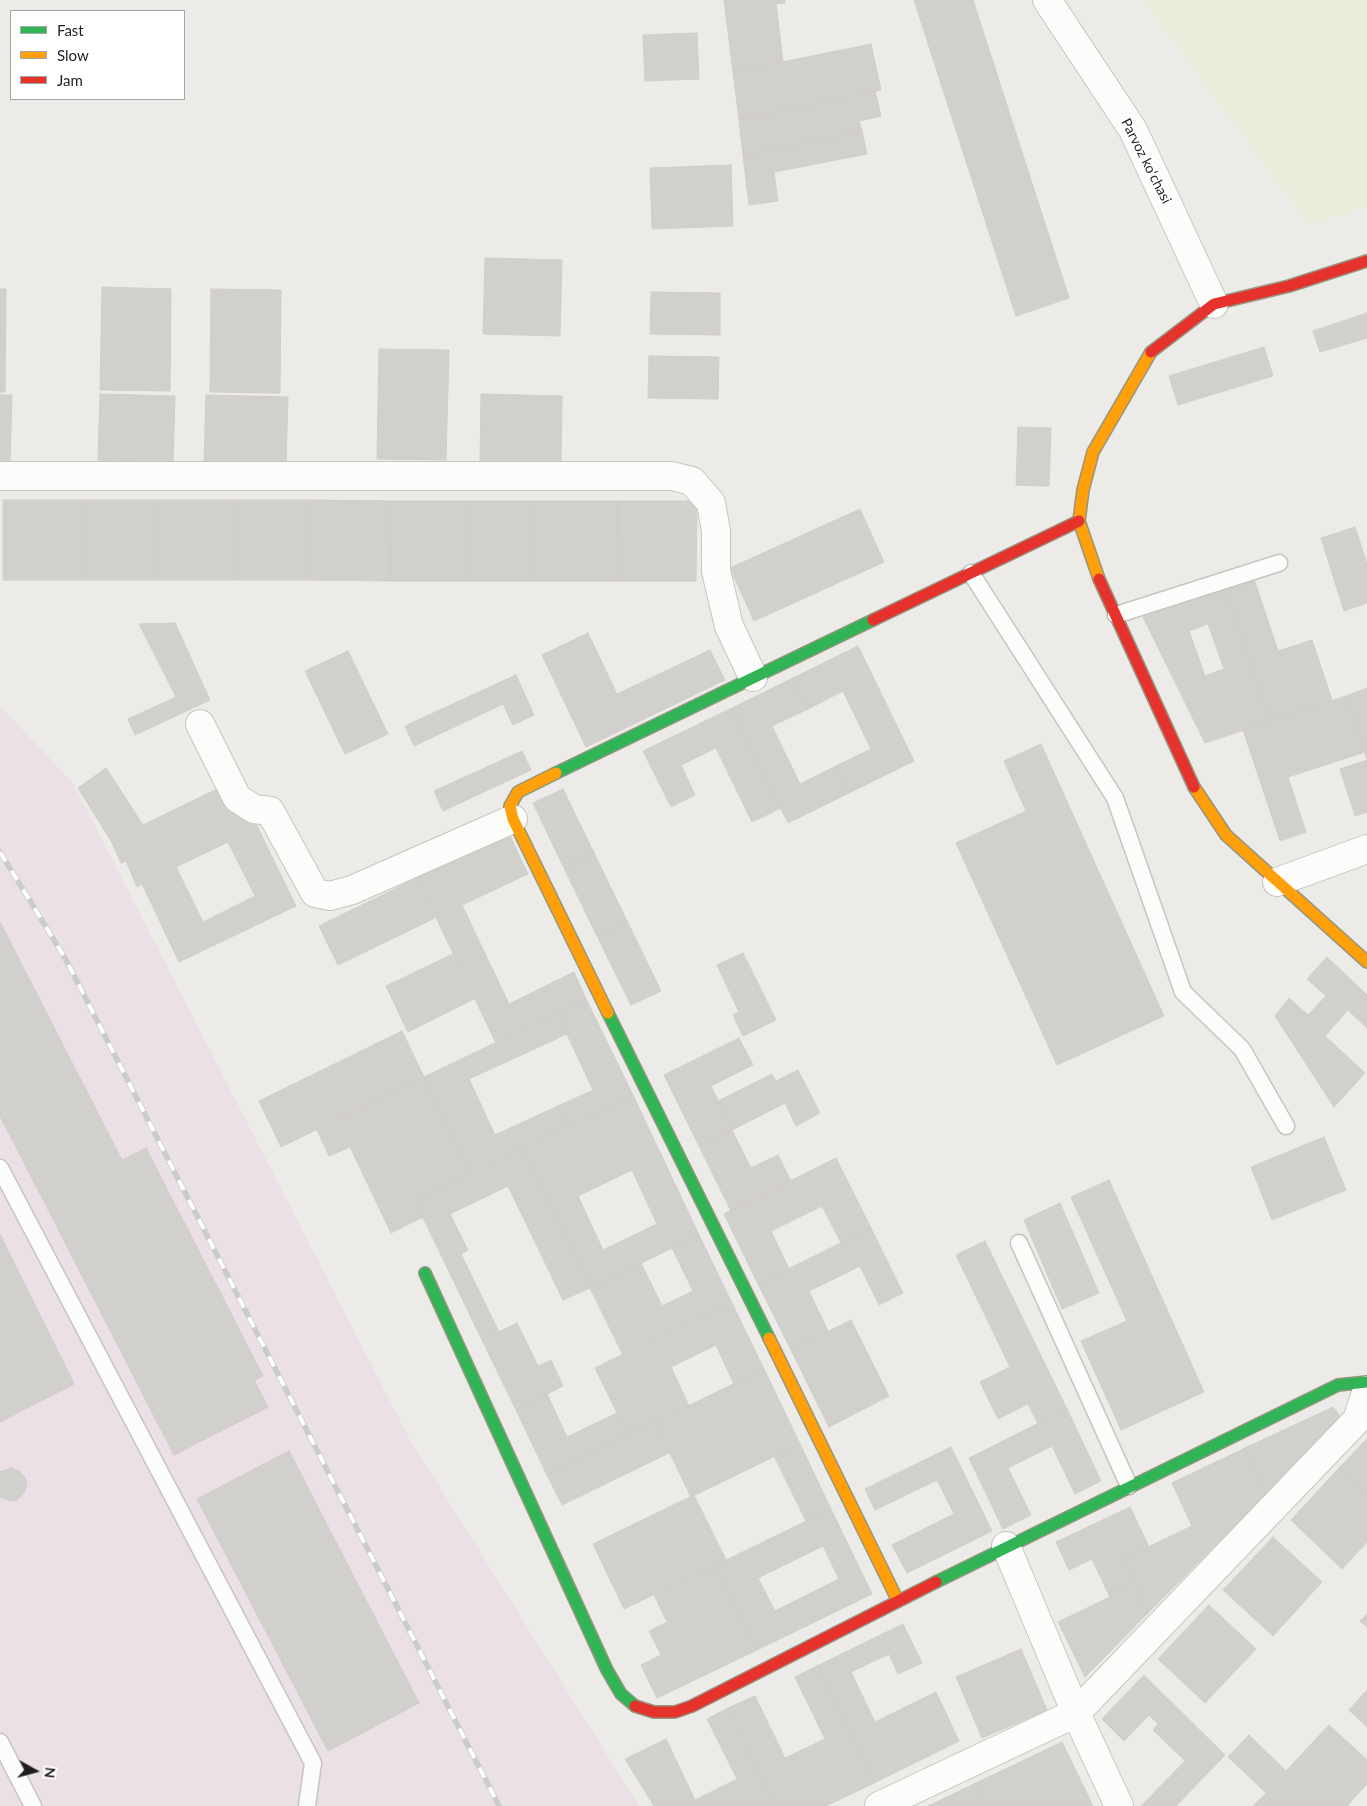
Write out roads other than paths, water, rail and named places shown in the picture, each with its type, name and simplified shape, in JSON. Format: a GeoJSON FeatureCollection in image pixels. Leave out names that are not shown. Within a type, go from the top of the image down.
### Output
{"type":"FeatureCollection","features":[{"type":"Feature","properties":{"kind":"street","name":"Parvoz koʻchasi"},"geometry":{"type":"LineString","coordinates":[[1047,0],[1133,130],[1214,304]]}},
{"type":"Feature","properties":{"kind":"street"},"geometry":{"type":"LineString","coordinates":[[1367,261],[1289,286],[1214,304],[1152,351],[1093,452],[1083,490],[1079,521],[1095,570],[1194,788],[1226,835],[1367,962]]}},
{"type":"Feature","properties":{"kind":"street"},"geometry":{"type":"LineString","coordinates":[[0,476],[672,476],[692,481],[711,503],[716,531],[716,571],[729,626],[753,678]]}},
{"type":"Feature","properties":{"kind":"street"},"geometry":{"type":"LineString","coordinates":[[898,1601],[512,819],[510,806],[518,792],[1079,521]]}},
{"type":"Feature","properties":{"kind":"street"},"geometry":{"type":"LineString","coordinates":[[200,724],[237,798],[254,809],[270,811],[315,893],[330,896],[352,890],[512,819]]}},
{"type":"Feature","properties":{"kind":"street"},"geometry":{"type":"LineString","coordinates":[[1277,882],[1367,849]]}},
{"type":"Feature","properties":{"kind":"street"},"geometry":{"type":"LineString","coordinates":[[425,1273],[607,1670],[621,1694],[634,1706],[654,1712],[675,1712],[692,1706],[1006,1546],[1338,1384],[1367,1382]]}},
{"type":"Feature","properties":{"kind":"street"},"geometry":{"type":"LineString","coordinates":[[879,1806],[1076,1713],[1357,1420],[1367,1390]]}},
{"type":"Feature","properties":{"kind":"street"},"geometry":{"type":"LineString","coordinates":[[1006,1546],[1076,1713],[1119,1806]]}},
{"type":"Feature","properties":{"kind":"lane"},"geometry":{"type":"LineString","coordinates":[[1116,615],[1279,563]]}},
{"type":"Feature","properties":{"kind":"lane"},"geometry":{"type":"LineString","coordinates":[[971,573],[1115,798],[1183,992],[1242,1049],[1286,1126]]}},
{"type":"Feature","properties":{"kind":"lane"},"geometry":{"type":"LineString","coordinates":[[0,1168],[314,1763],[308,1806]]}},
{"type":"Feature","properties":{"kind":"lane"},"geometry":{"type":"LineString","coordinates":[[1019,1243],[1130,1486]]}},
{"type":"Feature","properties":{"kind":"lane"},"geometry":{"type":"LineString","coordinates":[[0,1742],[33,1806]]}},
{"type":"Feature","properties":{"kind":"railway"},"geometry":{"type":"LineString","coordinates":[[0,852],[65,958],[499,1806]]}}]}
